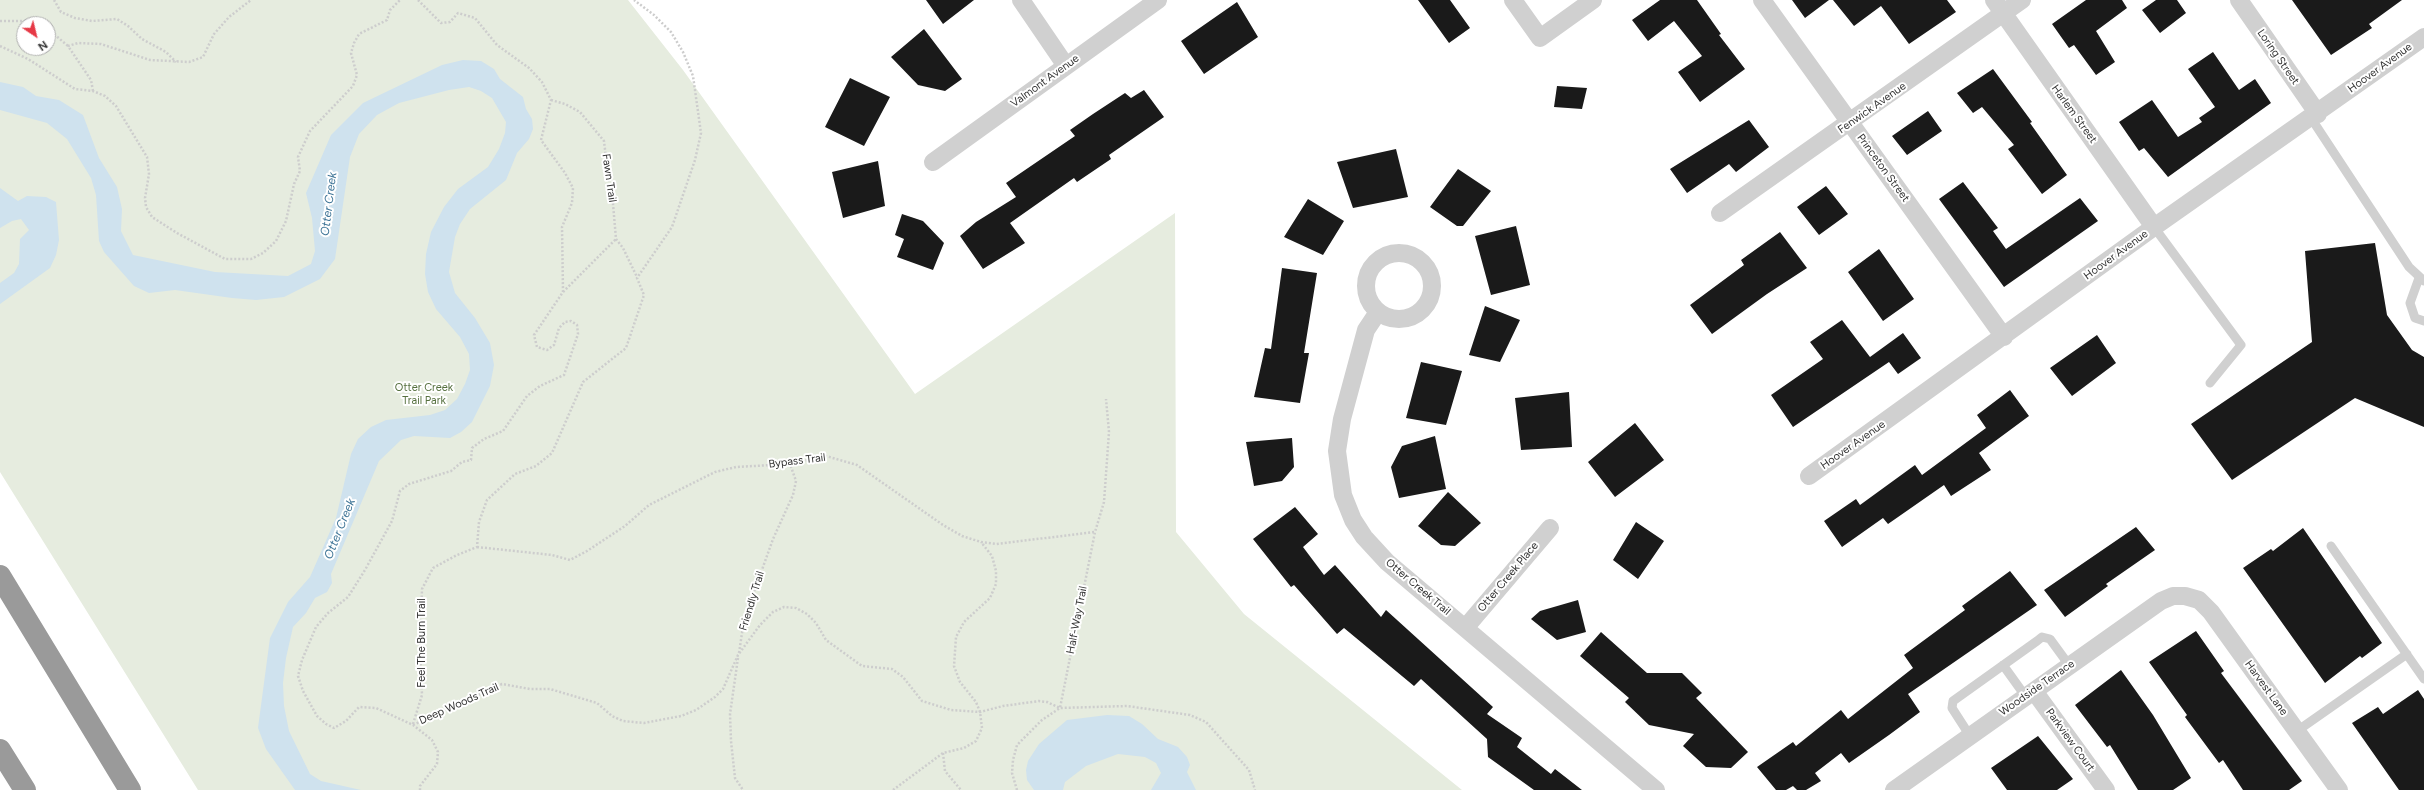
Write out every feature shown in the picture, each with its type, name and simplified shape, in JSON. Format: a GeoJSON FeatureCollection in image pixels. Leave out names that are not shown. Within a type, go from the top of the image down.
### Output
{"type":"FeatureCollection","features":[{"type":"Feature","properties":{"kind":"highway"},"geometry":{"type":"LineString","coordinates":[[0,576],[130,790]]}},
{"type":"Feature","properties":{"kind":"highway"},"geometry":{"type":"LineString","coordinates":[[0,750],[25,790]]}},
{"type":"Feature","properties":{"kind":"street"},"geometry":{"type":"LineString","coordinates":[[1021,0],[1066,66]]}},
{"type":"Feature","properties":{"kind":"street","name":"Valmont Avenue"},"geometry":{"type":"LineString","coordinates":[[933,162],[1158,0]]}},
{"type":"Feature","properties":{"kind":"street"},"geometry":{"type":"LineString","coordinates":[[1513,0],[1540,38],[1594,0]]}},
{"type":"Feature","properties":{"kind":"street","name":"Princeton Street"},"geometry":{"type":"LineString","coordinates":[[1762,0],[2004,337]]}},
{"type":"Feature","properties":{"kind":"street","name":"Fenwick Avenue"},"geometry":{"type":"LineString","coordinates":[[1720,213],[1850,123],[1998,7],[2022,0]]}},
{"type":"Feature","properties":{"kind":"street","name":"Loring Street"},"geometry":{"type":"LineString","coordinates":[[2239,0],[2314,116]]}},
{"type":"Feature","properties":{"kind":"street","name":"Harlem Street"},"geometry":{"type":"LineString","coordinates":[[1998,7],[2154,227]]}},
{"type":"Feature","properties":{"kind":"street","name":"Hoover Avenue"},"geometry":{"type":"LineString","coordinates":[[1809,476],[2004,337],[2154,227],[2314,116],[2424,37]]}},
{"type":"Feature","properties":{"kind":"street","name":"Otter Creek Trail"},"geometry":{"type":"LineString","coordinates":[[1378,312],[1366,330],[1339,435],[1337,451],[1338,473],[1343,495],[1353,520],[1375,551],[1656,790]]}},
{"type":"Feature","properties":{"kind":"street","name":"Otter Creek Place"},"geometry":{"type":"LineString","coordinates":[[1466,627],[1550,528]]}},
{"type":"Feature","properties":{"kind":"street","name":"Woodside Terrace"},"geometry":{"type":"LineString","coordinates":[[1894,790],[2161,601],[2173,596],[2185,596]]}},
{"type":"Feature","properties":{"kind":"street","name":"Harvest Lane"},"geometry":{"type":"LineString","coordinates":[[2185,596],[2199,600],[2211,612],[2339,790]]}},
{"type":"Feature","properties":{"kind":"street","name":"Parkview Court"},"geometry":{"type":"LineString","coordinates":[[2030,694],[2106,790]]}},
{"type":"Feature","properties":{"kind":"lane"},"geometry":{"type":"LineString","coordinates":[[2314,116],[2409,267],[2422,279],[2410,303],[2415,318],[2424,321]]}},
{"type":"Feature","properties":{"kind":"lane"},"geometry":{"type":"LineString","coordinates":[[2154,227],[2241,344],[2210,383]]}},
{"type":"Feature","properties":{"kind":"lane"},"geometry":{"type":"LineString","coordinates":[[2331,546],[2424,679]]}},
{"type":"Feature","properties":{"kind":"lane"},"geometry":{"type":"LineString","coordinates":[[1970,736],[1957,718],[1951,704],[2040,638],[2045,637],[2050,639],[2069,666]]}},
{"type":"Feature","properties":{"kind":"lane"},"geometry":{"type":"LineString","coordinates":[[2297,731],[2407,654]]}},
{"type":"Feature","properties":{"kind":"lane"},"geometry":{"type":"LineString","coordinates":[[2003,665],[2030,694]]}},
{"type":"Feature","properties":{"kind":"path"},"geometry":{"type":"LineString","coordinates":[[54,0],[61,12],[75,18],[92,21],[117,19],[128,26],[142,39],[166,52],[176,62]]}},
{"type":"Feature","properties":{"kind":"path"},"geometry":{"type":"LineString","coordinates":[[68,46],[78,43],[101,44],[150,60],[189,62],[203,57],[214,34],[229,17],[252,0]]}},
{"type":"Feature","properties":{"kind":"path"},"geometry":{"type":"LineString","coordinates":[[0,46],[28,59],[75,89],[93,91],[105,96],[116,106],[147,157],[149,174],[145,198],[146,207],[152,216],[177,233],[225,259],[251,259],[263,253],[276,241],[286,221],[294,184],[300,171],[298,157],[310,131],[353,86],[357,75],[351,53],[359,34],[386,20],[390,10],[400,0]]}},
{"type":"Feature","properties":{"kind":"path"},"geometry":{"type":"LineString","coordinates":[[418,0],[441,23],[450,22],[458,13],[475,18],[497,46],[529,68],[542,82],[551,100],[541,140],[565,173],[573,188],[572,203],[562,227],[562,292]]}},
{"type":"Feature","properties":{"kind":"path"},"geometry":{"type":"LineString","coordinates":[[477,547],[479,522],[487,500],[515,474],[536,466],[552,453],[583,382],[626,348],[644,295],[638,278],[672,226],[688,183],[701,133],[693,76],[683,52],[671,32],[654,15],[634,0]]}},
{"type":"Feature","properties":{"kind":"path"},"geometry":{"type":"LineString","coordinates":[[0,21],[16,21]]}},
{"type":"Feature","properties":{"kind":"path"},"geometry":{"type":"LineString","coordinates":[[56,36],[68,46],[90,80],[93,91]]}},
{"type":"Feature","properties":{"kind":"path","name":"Fawn Trail"},"geometry":{"type":"LineString","coordinates":[[551,100],[564,104],[580,112],[604,141],[608,175],[612,192],[616,239],[623,248],[638,278]]}},
{"type":"Feature","properties":{"kind":"path"},"geometry":{"type":"LineString","coordinates":[[420,790],[420,786],[437,764],[438,752],[432,740],[413,725],[376,708],[359,707],[346,721],[334,728],[326,724],[317,716],[303,691],[298,676],[302,660],[316,627],[328,613],[348,597],[365,570],[392,521],[400,492],[409,484],[451,471],[462,462],[471,460],[472,448],[484,439],[504,431],[527,396],[540,386],[564,375],[578,334],[577,325],[571,321],[565,322],[559,328],[554,344],[547,350],[537,347],[534,335],[562,292],[616,239]]}},
{"type":"Feature","properties":{"kind":"path","name":"Half-Way Trail"},"geometry":{"type":"LineString","coordinates":[[1060,708],[1095,532],[1104,502],[1108,463],[1109,432],[1106,399]]}},
{"type":"Feature","properties":{"kind":"path","name":"Bypass Trail"},"geometry":{"type":"LineString","coordinates":[[477,547],[552,555],[570,560],[587,551],[625,526],[650,505],[715,472],[736,467],[790,464],[826,456],[857,464],[942,525],[962,536],[981,542],[996,544],[1095,532]]}},
{"type":"Feature","properties":{"kind":"path","name":"Friendly Trail"},"geometry":{"type":"LineString","coordinates":[[743,790],[735,778],[730,714],[738,655],[744,620],[773,539],[793,495],[796,481],[790,464]]}},
{"type":"Feature","properties":{"kind":"path"},"geometry":{"type":"LineString","coordinates":[[893,790],[943,753],[964,748],[976,741],[982,728],[980,712],[976,702],[960,682],[954,666],[956,637],[961,627],[990,598],[996,584],[996,570],[992,556],[981,542]]}},
{"type":"Feature","properties":{"kind":"path","name":"Feel The Burn Trail"},"geometry":{"type":"LineString","coordinates":[[413,725],[422,695],[420,648],[422,589],[433,568],[457,555],[477,547]]}},
{"type":"Feature","properties":{"kind":"path","name":"Deep Woods Trail"},"geometry":{"type":"LineString","coordinates":[[413,725],[502,684],[530,689],[550,689],[597,702],[612,716],[623,721],[644,723],[663,720],[696,710],[715,698],[722,689],[738,655],[760,625],[772,612],[784,607],[796,608],[807,614],[816,623],[826,640],[862,666],[892,669],[903,677],[922,701],[951,710],[980,712],[1003,706],[1039,701],[1047,702],[1060,708]]}},
{"type":"Feature","properties":{"kind":"path"},"geometry":{"type":"LineString","coordinates":[[1017,790],[1012,773],[1013,760],[1017,745],[1042,720],[1060,708],[1127,706],[1190,715],[1206,722],[1228,743],[1249,770],[1255,790]]}},
{"type":"Feature","properties":{"kind":"path"},"geometry":{"type":"LineString","coordinates":[[943,753],[945,771],[961,790]]}},
{"type":"Feature","properties":{"kind":"green space","name":"Otter Creek Trail Park"},"geometry":{"type":"Polygon","coordinates":[[[0,0],[628,0],[683,70],[915,394],[1175,213],[1176,532],[1244,614],[1462,790],[198,790],[0,472],[0,0]]]}},
{"type":"Feature","properties":{"kind":"water","name":"Otter Creek"},"geometry":{"type":"Polygon","coordinates":[[[463,60],[481,61],[494,69],[500,79],[523,97],[526,109],[532,119],[533,129],[529,139],[517,153],[506,180],[470,209],[460,224],[455,237],[449,272],[455,293],[475,318],[490,343],[494,365],[490,386],[472,422],[461,432],[450,438],[414,436],[401,440],[379,461],[331,574],[332,583],[327,592],[315,598],[306,613],[293,627],[286,658],[283,683],[284,706],[289,731],[310,774],[321,781],[361,790],[295,790],[266,749],[258,728],[270,638],[288,602],[310,577],[336,518],[351,454],[358,439],[371,427],[386,420],[430,415],[445,410],[457,399],[465,384],[470,370],[469,354],[460,337],[436,309],[428,292],[425,274],[426,254],[431,232],[444,207],[458,189],[488,167],[499,149],[505,133],[506,122],[492,98],[481,91],[469,87],[449,90],[399,103],[377,115],[359,134],[350,157],[335,259],[320,279],[284,297],[256,300],[175,290],[149,293],[134,286],[104,252],[99,241],[96,195],[91,178],[67,139],[47,123],[0,110],[0,82],[23,87],[36,96],[59,100],[83,115],[99,158],[117,187],[122,209],[121,231],[133,255],[215,272],[288,276],[311,264],[315,251],[312,218],[306,193],[331,135],[363,103],[442,65],[463,60]]]}},
{"type":"Feature","properties":{"kind":"water"},"geometry":{"type":"Polygon","coordinates":[[[0,188],[18,201],[27,196],[46,197],[56,202],[59,240],[56,255],[50,268],[0,304],[0,283],[14,273],[19,264],[20,239],[29,230],[21,219],[12,221],[0,228],[0,188]]]}},
{"type":"Feature","properties":{"kind":"water"},"geometry":{"type":"Polygon","coordinates":[[[1107,715],[1129,716],[1142,724],[1158,739],[1178,747],[1187,757],[1190,765],[1187,772],[1196,790],[1151,790],[1161,773],[1156,763],[1145,757],[1118,754],[1086,766],[1065,782],[1063,790],[1034,790],[1027,780],[1026,770],[1028,761],[1039,744],[1067,720],[1107,715]]]}},
{"type":"Feature","properties":{"kind":"building"},"geometry":{"type":"Polygon","coordinates":[[[926,0],[974,0],[943,24],[926,0]]]}},
{"type":"Feature","properties":{"kind":"building"},"geometry":{"type":"Polygon","coordinates":[[[1418,0],[1450,0],[1470,28],[1449,43],[1418,0]]]}},
{"type":"Feature","properties":{"kind":"building"},"geometry":{"type":"Polygon","coordinates":[[[1660,0],[1697,0],[1721,34],[1719,35],[1745,69],[1700,102],[1678,72],[1702,56],[1674,21],[1648,41],[1632,20],[1660,0]]]}},
{"type":"Feature","properties":{"kind":"building"},"geometry":{"type":"Polygon","coordinates":[[[1792,0],[1829,0],[1805,18],[1792,0]]]}},
{"type":"Feature","properties":{"kind":"building"},"geometry":{"type":"Polygon","coordinates":[[[1833,0],[1947,0],[1956,12],[1909,44],[1881,6],[1854,26],[1833,0]]]}},
{"type":"Feature","properties":{"kind":"building"},"geometry":{"type":"Polygon","coordinates":[[[2086,0],[2122,0],[2127,8],[2096,31],[2115,62],[2096,75],[2074,45],[2069,48],[2052,24],[2086,0]]]}},
{"type":"Feature","properties":{"kind":"building"},"geometry":{"type":"Polygon","coordinates":[[[2156,0],[2177,0],[2186,13],[2160,33],[2142,10],[2156,0]]]}},
{"type":"Feature","properties":{"kind":"building"},"geometry":{"type":"Polygon","coordinates":[[[2292,0],[2402,0],[2369,24],[2372,28],[2331,55],[2292,0]]]}},
{"type":"Feature","properties":{"kind":"building"},"geometry":{"type":"Polygon","coordinates":[[[1237,2],[1258,37],[1204,74],[1181,41],[1237,2]]]}},
{"type":"Feature","properties":{"kind":"building"},"geometry":{"type":"Polygon","coordinates":[[[924,29],[962,79],[945,91],[918,85],[891,57],[924,29]]]}},
{"type":"Feature","properties":{"kind":"building"},"geometry":{"type":"Polygon","coordinates":[[[2213,52],[2239,90],[2255,79],[2271,103],[2168,177],[2144,148],[2139,151],[2119,122],[2152,100],[2178,137],[2202,122],[2199,118],[2215,107],[2188,69],[2213,52]]]}},
{"type":"Feature","properties":{"kind":"building"},"geometry":{"type":"Polygon","coordinates":[[[1993,69],[2032,122],[2030,123],[2067,175],[2042,194],[2008,149],[2014,145],[1982,107],[1973,113],[1957,93],[1993,69]]]}},
{"type":"Feature","properties":{"kind":"building"},"geometry":{"type":"Polygon","coordinates":[[[850,78],[890,97],[864,146],[825,127],[850,78]]]}},
{"type":"Feature","properties":{"kind":"building"},"geometry":{"type":"Polygon","coordinates":[[[1557,86],[1587,88],[1582,109],[1554,107],[1557,86]]]}},
{"type":"Feature","properties":{"kind":"building"},"geometry":{"type":"Polygon","coordinates":[[[1144,90],[1164,117],[1109,155],[1111,159],[1077,182],[1074,178],[1010,223],[1025,243],[983,269],[960,236],[976,222],[1016,197],[1006,183],[1075,136],[1070,130],[1093,114],[1125,93],[1131,98],[1144,90]]]}},
{"type":"Feature","properties":{"kind":"building"},"geometry":{"type":"Polygon","coordinates":[[[1928,111],[1942,131],[1907,155],[1892,136],[1928,111]]]}},
{"type":"Feature","properties":{"kind":"building"},"geometry":{"type":"Polygon","coordinates":[[[1749,120],[1769,147],[1736,172],[1729,164],[1687,193],[1670,169],[1749,120]]]}},
{"type":"Feature","properties":{"kind":"building"},"geometry":{"type":"Polygon","coordinates":[[[1396,149],[1408,197],[1353,208],[1337,162],[1396,149]]]}},
{"type":"Feature","properties":{"kind":"building"},"geometry":{"type":"Polygon","coordinates":[[[878,161],[885,206],[843,218],[832,172],[878,161]]]}},
{"type":"Feature","properties":{"kind":"building"},"geometry":{"type":"Polygon","coordinates":[[[1458,169],[1491,191],[1463,226],[1457,226],[1430,207],[1458,169]]]}},
{"type":"Feature","properties":{"kind":"building"},"geometry":{"type":"Polygon","coordinates":[[[1963,182],[1998,228],[1993,231],[2006,249],[2080,198],[2098,221],[2004,287],[1939,199],[1963,182]]]}},
{"type":"Feature","properties":{"kind":"building"},"geometry":{"type":"Polygon","coordinates":[[[1826,186],[1848,214],[1819,235],[1797,207],[1826,186]]]}},
{"type":"Feature","properties":{"kind":"building"},"geometry":{"type":"Polygon","coordinates":[[[1308,199],[1344,221],[1323,255],[1284,237],[1308,199]]]}},
{"type":"Feature","properties":{"kind":"building"},"geometry":{"type":"Polygon","coordinates":[[[902,214],[923,221],[944,243],[933,270],[897,257],[904,239],[895,235],[902,214]]]}},
{"type":"Feature","properties":{"kind":"building"},"geometry":{"type":"Polygon","coordinates":[[[1516,226],[1530,285],[1491,295],[1475,236],[1516,226]]]}},
{"type":"Feature","properties":{"kind":"building"},"geometry":{"type":"Polygon","coordinates":[[[1780,232],[1807,268],[1767,294],[1712,334],[1690,305],[1744,265],[1741,260],[1780,232]]]}},
{"type":"Feature","properties":{"kind":"building"},"geometry":{"type":"Polygon","coordinates":[[[2375,243],[2387,315],[2412,350],[2424,357],[2424,427],[2355,398],[2232,480],[2191,424],[2312,342],[2305,251],[2375,243]]]}},
{"type":"Feature","properties":{"kind":"building"},"geometry":{"type":"Polygon","coordinates":[[[1879,249],[1914,299],[1883,321],[1848,272],[1879,249]]]}},
{"type":"Feature","properties":{"kind":"building"},"geometry":{"type":"Polygon","coordinates":[[[1282,268],[1317,273],[1304,353],[1309,353],[1300,403],[1254,397],[1265,348],[1271,349],[1282,268]]]}},
{"type":"Feature","properties":{"kind":"building"},"geometry":{"type":"Polygon","coordinates":[[[1485,306],[1520,320],[1500,362],[1469,355],[1485,306]]]}},
{"type":"Feature","properties":{"kind":"building"},"geometry":{"type":"Polygon","coordinates":[[[1842,320],[1870,357],[1903,333],[1921,358],[1898,374],[1889,362],[1793,427],[1771,395],[1823,359],[1810,342],[1842,320]]]}},
{"type":"Feature","properties":{"kind":"building"},"geometry":{"type":"Polygon","coordinates":[[[2097,335],[2116,363],[2072,396],[2050,368],[2097,335]]]}},
{"type":"Feature","properties":{"kind":"building"},"geometry":{"type":"Polygon","coordinates":[[[1421,362],[1462,371],[1446,425],[1406,418],[1421,362]]]}},
{"type":"Feature","properties":{"kind":"building"},"geometry":{"type":"Polygon","coordinates":[[[2010,390],[2029,416],[1979,453],[1991,470],[1951,496],[1944,485],[1888,524],[1883,518],[1842,547],[1824,521],[1856,499],[1860,505],[1915,465],[1922,475],[1986,428],[1977,415],[2010,390]]]}},
{"type":"Feature","properties":{"kind":"building"},"geometry":{"type":"Polygon","coordinates":[[[1569,392],[1572,447],[1521,450],[1515,398],[1569,392]]]}},
{"type":"Feature","properties":{"kind":"building"},"geometry":{"type":"Polygon","coordinates":[[[1635,423],[1664,460],[1615,497],[1588,462],[1635,423]]]}},
{"type":"Feature","properties":{"kind":"building"},"geometry":{"type":"Polygon","coordinates":[[[1435,436],[1446,489],[1399,498],[1391,467],[1402,446],[1435,436]]]}},
{"type":"Feature","properties":{"kind":"building"},"geometry":{"type":"Polygon","coordinates":[[[1292,438],[1294,467],[1282,481],[1254,486],[1246,442],[1292,438]]]}},
{"type":"Feature","properties":{"kind":"building"},"geometry":{"type":"Polygon","coordinates":[[[1448,492],[1481,523],[1455,546],[1441,545],[1418,526],[1448,492]]]}},
{"type":"Feature","properties":{"kind":"building"},"geometry":{"type":"Polygon","coordinates":[[[1295,507],[1318,534],[1303,547],[1324,575],[1335,565],[1381,617],[1386,610],[1493,707],[1487,714],[1522,738],[1517,747],[1551,774],[1555,769],[1582,790],[1534,790],[1488,757],[1487,739],[1421,679],[1414,686],[1344,628],[1337,634],[1294,585],[1291,587],[1253,539],[1295,507]]]}},
{"type":"Feature","properties":{"kind":"building"},"geometry":{"type":"Polygon","coordinates":[[[1636,522],[1664,541],[1638,579],[1613,560],[1636,522]]]}},
{"type":"Feature","properties":{"kind":"building"},"geometry":{"type":"Polygon","coordinates":[[[2136,527],[2155,550],[2106,584],[2108,586],[2065,617],[2044,590],[2136,527]]]}},
{"type":"Feature","properties":{"kind":"building"},"geometry":{"type":"Polygon","coordinates":[[[2303,528],[2382,643],[2362,658],[2360,656],[2325,683],[2243,568],[2271,549],[2273,551],[2303,528]]]}},
{"type":"Feature","properties":{"kind":"building"},"geometry":{"type":"Polygon","coordinates":[[[2010,571],[2037,605],[1908,694],[1920,712],[1889,735],[1849,763],[1841,753],[1815,773],[1821,781],[1806,790],[1797,790],[1793,786],[1786,790],[1776,790],[1757,767],[1793,742],[1796,746],[1841,710],[1848,719],[1913,668],[1904,655],[1965,610],[1962,606],[2010,571]]]}},
{"type":"Feature","properties":{"kind":"building"},"geometry":{"type":"Polygon","coordinates":[[[1578,600],[1586,632],[1557,640],[1531,619],[1540,611],[1578,600]]]}},
{"type":"Feature","properties":{"kind":"building"},"geometry":{"type":"Polygon","coordinates":[[[2196,631],[2224,671],[2221,673],[2302,781],[2289,790],[2243,790],[2223,760],[2219,763],[2185,717],[2187,715],[2149,662],[2196,631]]]}},
{"type":"Feature","properties":{"kind":"building"},"geometry":{"type":"Polygon","coordinates":[[[1601,632],[1647,673],[1682,673],[1702,693],[1696,698],[1748,752],[1731,768],[1706,767],[1683,746],[1694,734],[1649,725],[1625,702],[1629,698],[1580,656],[1601,632]]]}},
{"type":"Feature","properties":{"kind":"building"},"geometry":{"type":"Polygon","coordinates":[[[2121,670],[2153,715],[2191,778],[2173,790],[2138,790],[2110,745],[2107,747],[2075,705],[2121,670]]]}},
{"type":"Feature","properties":{"kind":"building"},"geometry":{"type":"Polygon","coordinates":[[[2418,690],[2424,699],[2424,790],[2399,790],[2352,723],[2378,707],[2383,714],[2418,690]]]}},
{"type":"Feature","properties":{"kind":"building"},"geometry":{"type":"Polygon","coordinates":[[[2038,736],[2073,779],[2057,790],[2007,790],[1991,768],[2038,736]]]}}]}
